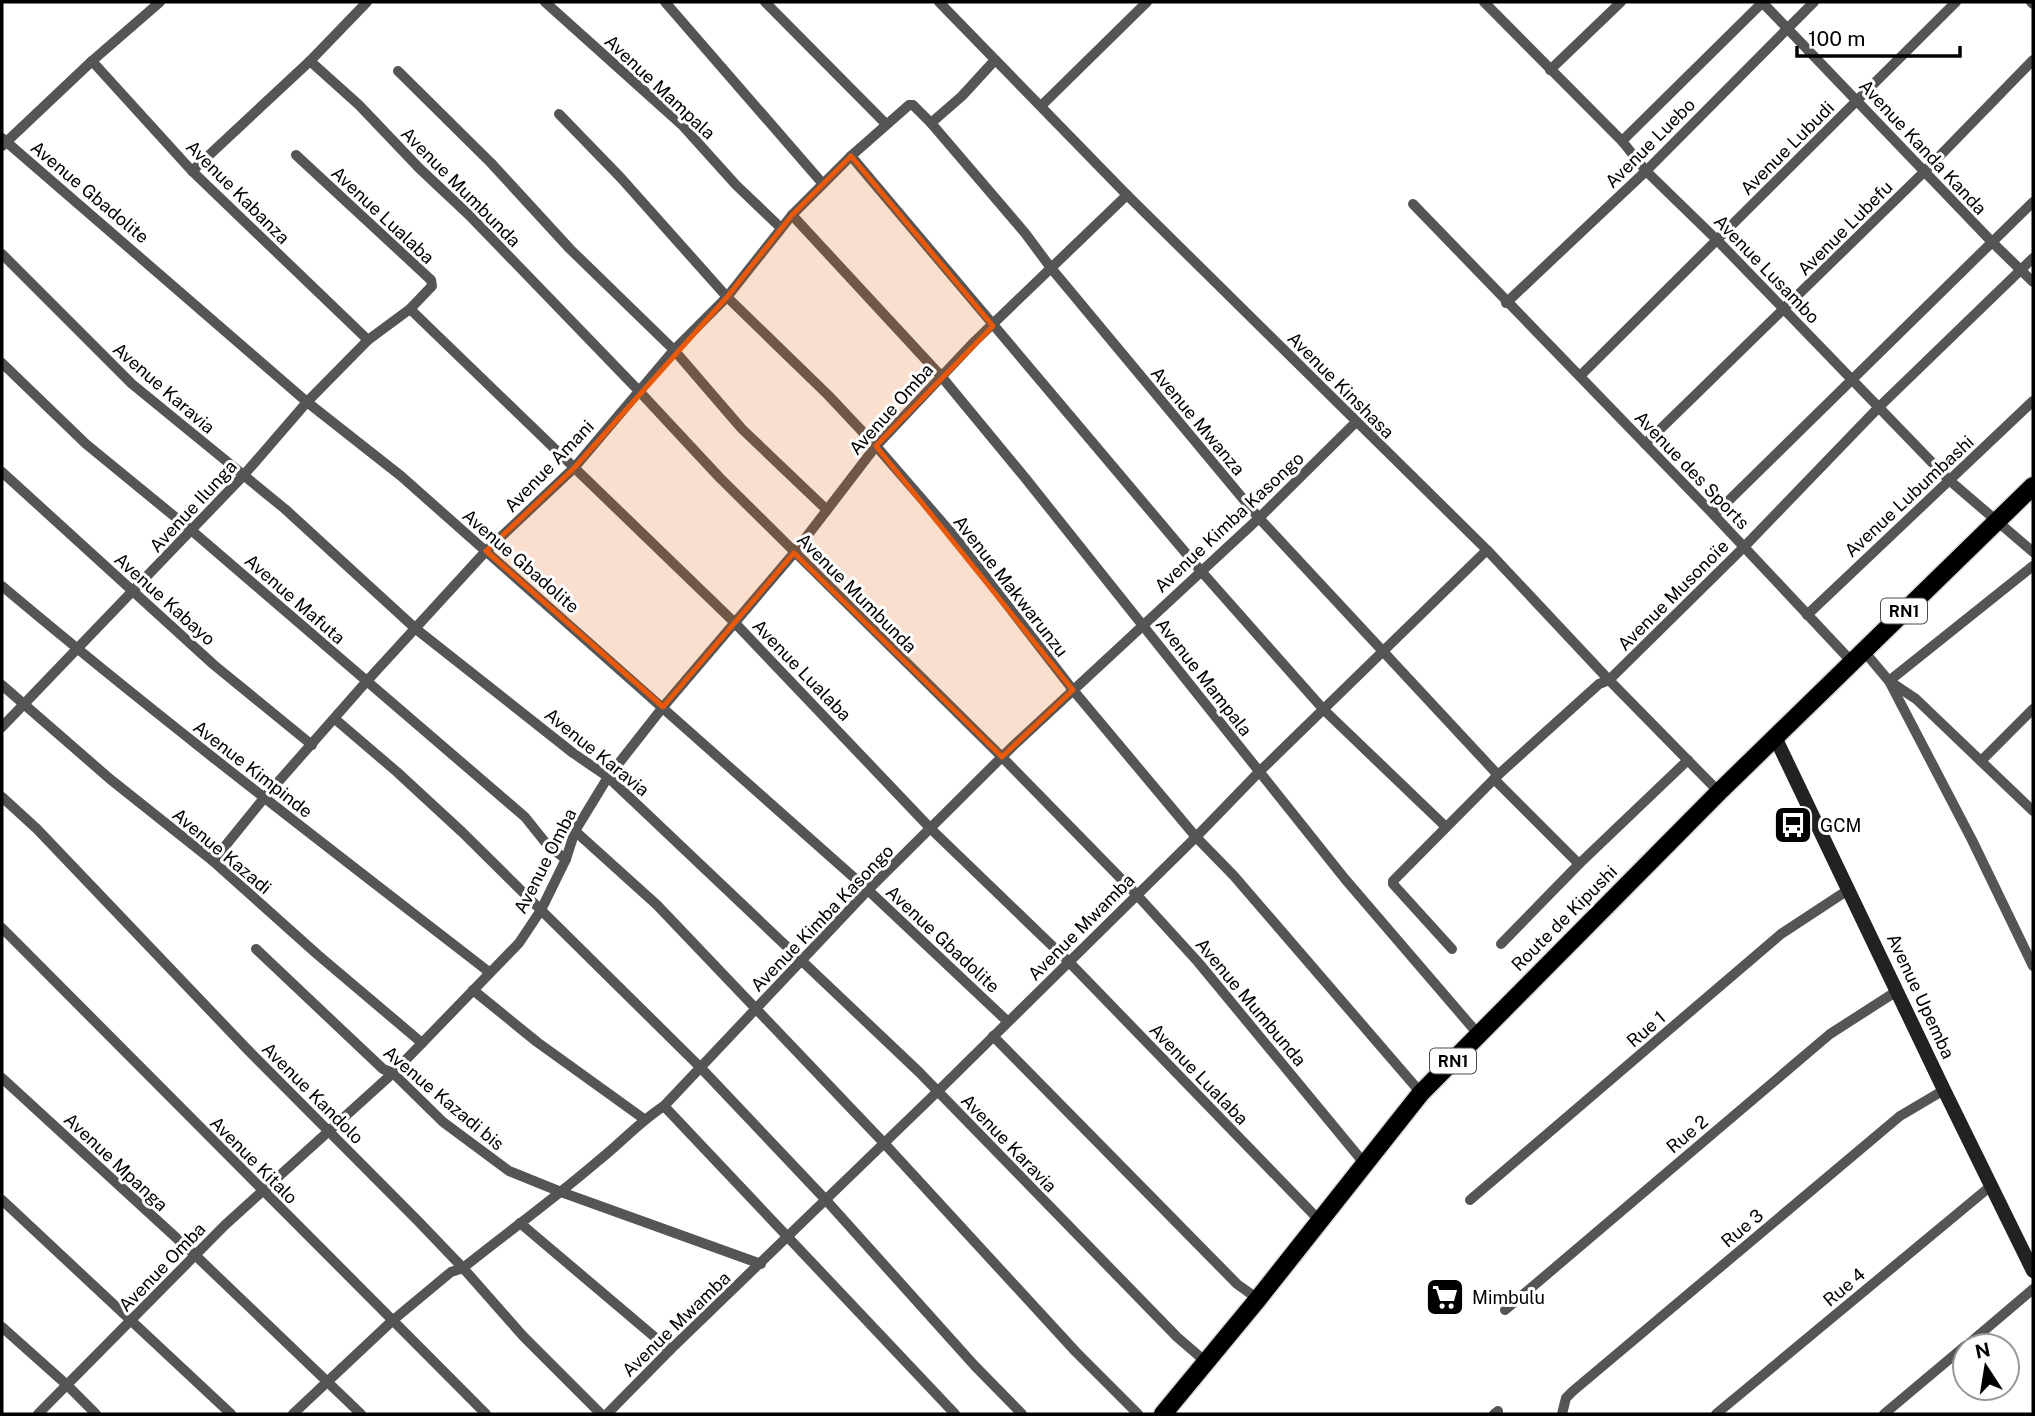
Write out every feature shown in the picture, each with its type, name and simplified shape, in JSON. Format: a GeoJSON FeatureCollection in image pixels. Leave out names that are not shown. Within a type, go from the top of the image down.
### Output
{"type":"FeatureCollection","features":[{"type":"Feature","properties":{"kind":"highway","name":"Route de Kipushi"},"geometry":{"type":"LineString","coordinates":[[1163,1414],[1421,1093],[1719,792],[2033,486]]}},
{"type":"Feature","properties":{"kind":"street"},"geometry":{"type":"LineString","coordinates":[[3,142],[160,2]]}},
{"type":"Feature","properties":{"kind":"street"},"geometry":{"type":"LineString","coordinates":[[192,171],[310,61],[367,2]]}},
{"type":"Feature","properties":{"kind":"street","name":"Avenue Mampala"},"geometry":{"type":"LineString","coordinates":[[545,2],[682,125],[736,185],[781,228]]}},
{"type":"Feature","properties":{"kind":"street"},"geometry":{"type":"LineString","coordinates":[[665,2],[823,184]]}},
{"type":"Feature","properties":{"kind":"street"},"geometry":{"type":"LineString","coordinates":[[765,2],[886,124]]}},
{"type":"Feature","properties":{"kind":"street","name":"Avenue Kinshasa"},"geometry":{"type":"LineString","coordinates":[[939,2],[1126,195],[1487,550],[1719,792]]}},
{"type":"Feature","properties":{"kind":"street"},"geometry":{"type":"LineString","coordinates":[[1041,106],[1147,2]]}},
{"type":"Feature","properties":{"kind":"street","name":"Avenue Lusambo"},"geometry":{"type":"LineString","coordinates":[[1484,2],[1949,480],[2033,552]]}},
{"type":"Feature","properties":{"kind":"street"},"geometry":{"type":"LineString","coordinates":[[1550,70],[1621,2]]}},
{"type":"Feature","properties":{"kind":"street","name":"Avenue Luebo"},"geometry":{"type":"LineString","coordinates":[[1622,141],[1762,2]]}},
{"type":"Feature","properties":{"kind":"street","name":"Avenue Kanda Kanda"},"geometry":{"type":"LineString","coordinates":[[1762,2],[2033,282]]}},
{"type":"Feature","properties":{"kind":"street","name":"Avenue Luebo"},"geometry":{"type":"LineString","coordinates":[[1506,303],[1646,171],[1814,2]]}},
{"type":"Feature","properties":{"kind":"street","name":"Avenue Lubudi"},"geometry":{"type":"LineString","coordinates":[[1580,376],[1956,2]]}},
{"type":"Feature","properties":{"kind":"street"},"geometry":{"type":"LineString","coordinates":[[930,122],[962,96],[995,60]]}},
{"type":"Feature","properties":{"kind":"street","name":"Avenue Kabanza"},"geometry":{"type":"LineString","coordinates":[[92,61],[192,171],[368,340]]}},
{"type":"Feature","properties":{"kind":"street","name":"Avenue Mumbunda"},"geometry":{"type":"LineString","coordinates":[[310,61],[359,105],[639,391],[720,478],[1002,757],[1136,894],[1198,962],[1364,1163]]}},
{"type":"Feature","properties":{"kind":"street","name":"Avenue Lubefu"},"geometry":{"type":"LineString","coordinates":[[1645,444],[1925,171],[2033,61]]}},
{"type":"Feature","properties":{"kind":"street"},"geometry":{"type":"LineString","coordinates":[[398,71],[491,163],[570,249],[674,351],[742,429],[827,510]]}},
{"type":"Feature","properties":{"kind":"street","name":"Avenue Amani"},"geometry":{"type":"LineString","coordinates":[[213,861],[264,798],[366,682],[486,551],[574,468],[674,351],[727,297],[792,215],[886,124],[908,105],[915,107]]}},
{"type":"Feature","properties":{"kind":"street","name":"Avenue Mwanza"},"geometry":{"type":"LineString","coordinates":[[915,107],[1024,233],[1259,519],[1579,864]]}},
{"type":"Feature","properties":{"kind":"street","name":"Avenue Makwarunzu"},"geometry":{"type":"LineString","coordinates":[[559,114],[621,178],[727,297],[828,395],[876,446],[954,537],[1073,690],[1196,837],[1251,896],[1421,1093]]}},
{"type":"Feature","properties":{"kind":"street","name":"Avenue Gbadolite"},"geometry":{"type":"LineString","coordinates":[[3,142],[307,402],[401,476],[868,890],[1007,1021]]}},
{"type":"Feature","properties":{"kind":"street","name":"Avenue Lualaba"},"geometry":{"type":"LineString","coordinates":[[296,155],[432,282],[431,287],[410,309],[734,622],[932,830],[1069,962],[1319,1220]]}},
{"type":"Feature","properties":{"kind":"street"},"geometry":{"type":"LineString","coordinates":[[850,156],[1201,571],[1324,710],[1446,827]]}},
{"type":"Feature","properties":{"kind":"street","name":"Avenue Omba"},"geometry":{"type":"LineString","coordinates":[[38,1414],[194,1255],[393,1073],[519,943],[541,910],[566,859],[575,831],[608,776],[663,707],[794,553],[876,446],[942,376],[1126,195]]}},
{"type":"Feature","properties":{"kind":"street","name":"Avenue Musonoïe"},"geometry":{"type":"LineString","coordinates":[[1714,515],[2033,202]]}},
{"type":"Feature","properties":{"kind":"street","name":"Avenue des Sports"},"geometry":{"type":"LineString","coordinates":[[1413,204],[1807,615],[1889,681],[1972,840],[2033,966]]}},
{"type":"Feature","properties":{"kind":"street","name":"Avenue Mampala"},"geometry":{"type":"LineString","coordinates":[[792,215],[942,376],[1258,773],[1478,1034]]}},
{"type":"Feature","properties":{"kind":"street","name":"Avenue Karavia"},"geometry":{"type":"LineString","coordinates":[[2,254],[132,384],[285,509],[416,629],[573,753],[608,776],[919,1072],[1177,1337],[1206,1362]]}},
{"type":"Feature","properties":{"kind":"street","name":"Avenue Musonoïe"},"geometry":{"type":"LineString","coordinates":[[1452,949],[1392,883],[1496,777],[1599,684],[1609,680],[1744,547],[1879,407],[2033,258]]}},
{"type":"Feature","properties":{"kind":"street","name":"Avenue Ilunga"},"geometry":{"type":"LineString","coordinates":[[2,727],[243,476],[307,402],[368,340],[410,309]]}},
{"type":"Feature","properties":{"kind":"street","name":"Avenue Mafuta"},"geometry":{"type":"LineString","coordinates":[[2,363],[86,444],[191,530],[525,817],[549,847],[566,859]]}},
{"type":"Feature","properties":{"kind":"street","name":"Avenue Lubumbashi"},"geometry":{"type":"LineString","coordinates":[[1807,615],[2033,401]]}},
{"type":"Feature","properties":{"kind":"street","name":"Avenue Kimba Kasongo"},"geometry":{"type":"LineString","coordinates":[[293,1414],[392,1321],[451,1272],[463,1268],[561,1192],[644,1119],[664,1106],[868,890],[932,830],[1002,757],[1259,519],[1356,422]]}},
{"type":"Feature","properties":{"kind":"street","name":"Avenue Kabayo"},"geometry":{"type":"LineString","coordinates":[[2,472],[214,664],[312,745]]}},
{"type":"Feature","properties":{"kind":"street","name":"Avenue Mwamba"},"geometry":{"type":"LineString","coordinates":[[607,1414],[1487,550]]}},
{"type":"Feature","properties":{"kind":"street"},"geometry":{"type":"LineString","coordinates":[[2033,566],[1889,681],[1916,699],[2033,811]]}},
{"type":"Feature","properties":{"kind":"street","name":"Avenue Kimpinde"},"geometry":{"type":"LineString","coordinates":[[2,586],[264,798],[489,972]]}},
{"type":"Feature","properties":{"kind":"street","name":"Avenue Kazadi"},"geometry":{"type":"LineString","coordinates":[[2,685],[110,779],[213,861],[422,1043]]}},
{"type":"Feature","properties":{"kind":"street"},"geometry":{"type":"LineString","coordinates":[[1981,761],[2033,709]]}},
{"type":"Feature","properties":{"kind":"street"},"geometry":{"type":"LineString","coordinates":[[335,719],[397,772],[700,1067],[1022,1414]]}},
{"type":"Feature","properties":{"kind":"street","name":"Avenue Upemba"},"geometry":{"type":"LineString","coordinates":[[1775,737],[2033,1271]]}},
{"type":"Feature","properties":{"kind":"street"},"geometry":{"type":"LineString","coordinates":[[1501,944],[1579,864],[1688,760]]}},
{"type":"Feature","properties":{"kind":"street","name":"Avenue Kandolo"},"geometry":{"type":"LineString","coordinates":[[2,797],[463,1268],[523,1336],[601,1414]]}},
{"type":"Feature","properties":{"kind":"street"},"geometry":{"type":"LineString","coordinates":[[575,831],[657,905],[883,1142],[1076,1352],[1138,1414]]}},
{"type":"Feature","properties":{"kind":"street","name":"Rue 1"},"geometry":{"type":"LineString","coordinates":[[1470,1200],[1781,934],[1848,890]]}},
{"type":"Feature","properties":{"kind":"street","name":"Avenue Kitalo"},"geometry":{"type":"LineString","coordinates":[[2,928],[486,1414]]}},
{"type":"Feature","properties":{"kind":"street","name":"Avenue Kazadi bis"},"geometry":{"type":"LineString","coordinates":[[256,949],[443,1122],[481,1153],[509,1171],[761,1264]]}},
{"type":"Feature","properties":{"kind":"street"},"geometry":{"type":"LineString","coordinates":[[473,990],[537,1042],[644,1119]]}},
{"type":"Feature","properties":{"kind":"street","name":"Rue 2"},"geometry":{"type":"LineString","coordinates":[[1504,1310],[1830,1034],[1897,991]]}},
{"type":"Feature","properties":{"kind":"street"},"geometry":{"type":"LineString","coordinates":[[993,1036],[1237,1284],[1258,1299]]}},
{"type":"Feature","properties":{"kind":"street","name":"Avenue Mpanga"},"geometry":{"type":"LineString","coordinates":[[2,1078],[329,1381],[361,1414]]}},
{"type":"Feature","properties":{"kind":"street","name":"Rue 3"},"geometry":{"type":"LineString","coordinates":[[1562,1414],[1566,1398],[1900,1116],[1944,1090]]}},
{"type":"Feature","properties":{"kind":"street"},"geometry":{"type":"LineString","coordinates":[[664,1106],[954,1414]]}},
{"type":"Feature","properties":{"kind":"street","name":"Rue 4"},"geometry":{"type":"LineString","coordinates":[[1716,1414],[1992,1185]]}},
{"type":"Feature","properties":{"kind":"street"},"geometry":{"type":"LineString","coordinates":[[2,1200],[231,1414]]}},
{"type":"Feature","properties":{"kind":"street"},"geometry":{"type":"LineString","coordinates":[[520,1223],[670,1350]]}},
{"type":"Feature","properties":{"kind":"street"},"geometry":{"type":"LineString","coordinates":[[1982,1332],[2033,1289]]}},
{"type":"Feature","properties":{"kind":"street"},"geometry":{"type":"LineString","coordinates":[[2,1326],[96,1414]]}},
{"type":"Feature","properties":{"kind":"street"},"geometry":{"type":"LineString","coordinates":[[1884,1414],[1951,1358]]}},
{"type":"Feature","properties":{"kind":"highlighted area"},"geometry":{"type":"Polygon","coordinates":[[[851,156],[993,326],[876,446],[1073,690],[1002,757],[794,553],[663,707],[486,551],[574,468],[727,297],[792,215],[851,156]]]}},
{"type":"Feature","properties":{"kind":"place","name":"GCM"},"geometry":{"type":"Point","coordinates":[1793,825]}},
{"type":"Feature","properties":{"kind":"place","name":"Mimbulu"},"geometry":{"type":"Point","coordinates":[1445,1297]}}]}
